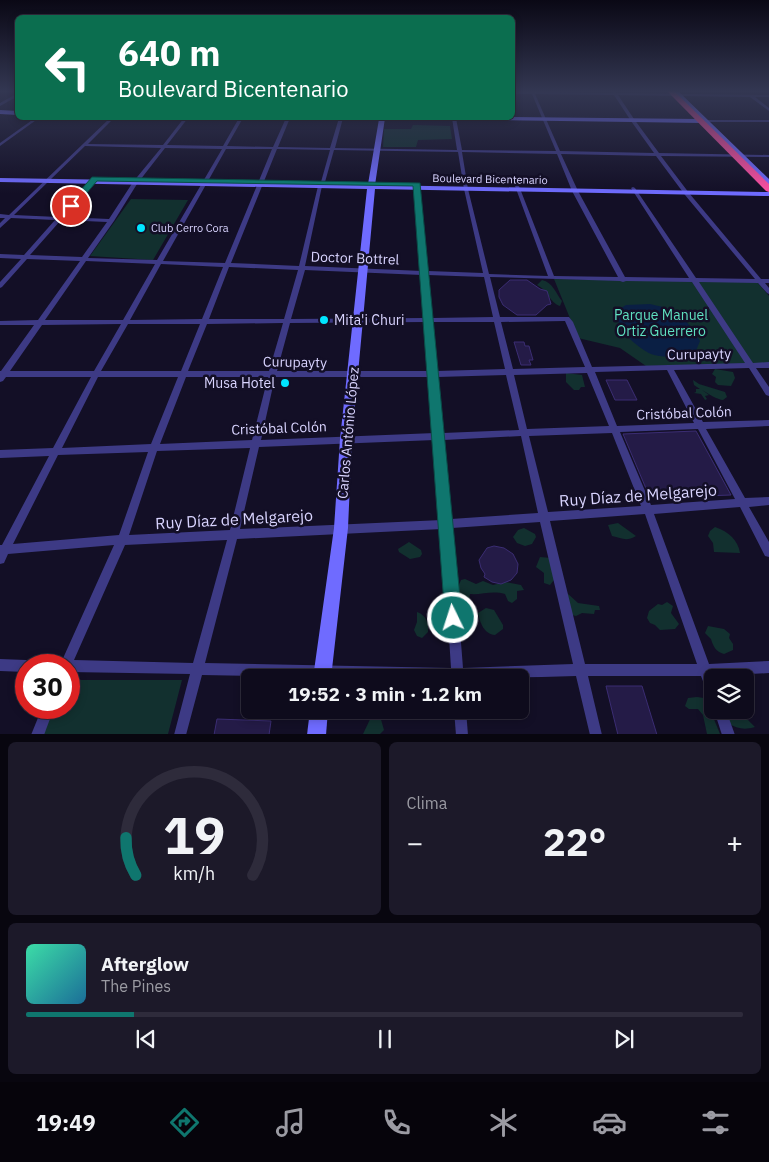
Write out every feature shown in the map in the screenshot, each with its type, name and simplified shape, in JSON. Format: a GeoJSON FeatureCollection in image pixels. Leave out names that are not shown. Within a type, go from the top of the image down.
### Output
{"type":"FeatureCollection","features":[{"type":"Feature","properties":{"kind":"highway"},"geometry":{"type":"LineString","coordinates":[[708,125],[769,189]]}},
{"type":"Feature","properties":{"kind":"main road","name":"Carlos António López"},"geometry":{"type":"LineString","coordinates":[[323,669],[341,528],[352,375],[372,185],[380,125]]}},
{"type":"Feature","properties":{"kind":"main road"},"geometry":{"type":"LineString","coordinates":[[739,156],[769,183]]}},
{"type":"Feature","properties":{"kind":"main road","name":"Boulevard Bicentenario"},"geometry":{"type":"LineString","coordinates":[[1,178],[769,194]]}},
{"type":"Feature","properties":{"kind":"main road","name":"Boulevard Bicentenario"},"geometry":{"type":"LineString","coordinates":[[685,191],[769,189]]}},
{"type":"Feature","properties":{"kind":"main road"},"geometry":{"type":"LineString","coordinates":[[316,734],[318,719]]}},
{"type":"Feature","properties":{"kind":"street"},"geometry":{"type":"LineString","coordinates":[[0,145],[27,125]]}},
{"type":"Feature","properties":{"kind":"street"},"geometry":{"type":"LineString","coordinates":[[0,226],[104,125]]}},
{"type":"Feature","properties":{"kind":"street"},"geometry":{"type":"LineString","coordinates":[[1,375],[40,323],[137,181],[180,125]]}},
{"type":"Feature","properties":{"kind":"street"},"geometry":{"type":"LineString","coordinates":[[0,559],[96,374],[237,125]]}},
{"type":"Feature","properties":{"kind":"street"},"geometry":{"type":"LineString","coordinates":[[72,654],[122,540],[154,447],[285,125]]}},
{"type":"Feature","properties":{"kind":"street"},"geometry":{"type":"LineString","coordinates":[[180,734],[234,533],[272,374],[339,125]]}},
{"type":"Feature","properties":{"kind":"street"},"geometry":{"type":"LineString","coordinates":[[455,125],[466,187],[496,320],[545,516],[596,734]]}},
{"type":"Feature","properties":{"kind":"street"},"geometry":{"type":"LineString","coordinates":[[546,125],[574,189],[622,280]]}},
{"type":"Feature","properties":{"kind":"street"},"geometry":{"type":"LineString","coordinates":[[636,125],[685,191],[769,292]]}},
{"type":"Feature","properties":{"kind":"street"},"geometry":{"type":"LineString","coordinates":[[84,145],[769,156]]}},
{"type":"Feature","properties":{"kind":"street"},"geometry":{"type":"LineString","coordinates":[[0,286],[93,180]]}},
{"type":"Feature","properties":{"kind":"street"},"geometry":{"type":"LineString","coordinates":[[417,186],[432,374],[447,524],[457,669]]}},
{"type":"Feature","properties":{"kind":"street"},"geometry":{"type":"LineString","coordinates":[[518,188],[552,278]]}},
{"type":"Feature","properties":{"kind":"street"},"geometry":{"type":"LineString","coordinates":[[635,190],[769,392]]}},
{"type":"Feature","properties":{"kind":"street"},"geometry":{"type":"LineString","coordinates":[[0,216],[111,221]]}},
{"type":"Feature","properties":{"kind":"street","name":"Doctor Bottrel"},"geometry":{"type":"LineString","coordinates":[[0,256],[552,278],[769,281]]}},
{"type":"Feature","properties":{"kind":"street"},"geometry":{"type":"LineString","coordinates":[[0,323],[566,319],[570,322],[648,510],[705,669]]}},
{"type":"Feature","properties":{"kind":"street","name":"Curupayty"},"geometry":{"type":"LineString","coordinates":[[1,375],[509,373],[769,365]]}},
{"type":"Feature","properties":{"kind":"street"},"geometry":{"type":"LineString","coordinates":[[669,368],[699,427],[744,503],[769,552]]}},
{"type":"Feature","properties":{"kind":"street","name":"Cristóbal Colón"},"geometry":{"type":"LineString","coordinates":[[0,454],[255,442],[769,423]]}},
{"type":"Feature","properties":{"kind":"street","name":"Ruy Díaz de Melgarejo"},"geometry":{"type":"LineString","coordinates":[[3,550],[234,533],[447,524],[769,501]]}},
{"type":"Feature","properties":{"kind":"street"},"geometry":{"type":"LineString","coordinates":[[80,665],[241,671]]}},
{"type":"Feature","properties":{"kind":"street"},"geometry":{"type":"LineString","coordinates":[[0,666],[15,666]]}},
{"type":"Feature","properties":{"kind":"street"},"geometry":{"type":"LineString","coordinates":[[726,669],[769,667]]}},
{"type":"Feature","properties":{"kind":"street"},"geometry":{"type":"LineString","coordinates":[[529,673],[581,670],[704,670]]}},
{"type":"Feature","properties":{"kind":"street"},"geometry":{"type":"LineString","coordinates":[[37,734],[43,719]]}},
{"type":"Feature","properties":{"kind":"street"},"geometry":{"type":"LineString","coordinates":[[461,719],[462,734]]}},
{"type":"Feature","properties":{"kind":"street"},"geometry":{"type":"LineString","coordinates":[[723,719],[729,734]]}},
{"type":"Feature","properties":{"kind":"green space"},"geometry":{"type":"Polygon","coordinates":[[[413,125],[450,126],[452,139],[418,140],[416,147],[383,147],[384,129],[411,129],[413,125]]]}},
{"type":"Feature","properties":{"kind":"green space","name":"Club Cerro Cora"},"geometry":{"type":"Polygon","coordinates":[[[131,199],[188,200],[153,260],[90,256],[131,199]]]}},
{"type":"Feature","properties":{"kind":"green space","name":"Parque Manuel Ortiz Guerrero"},"geometry":{"type":"Polygon","coordinates":[[[554,279],[757,282],[769,296],[769,363],[646,366],[620,348],[578,338],[554,279]]]}},
{"type":"Feature","properties":{"kind":"green space"},"geometry":{"type":"Polygon","coordinates":[[[542,280],[549,283],[554,289],[562,301],[560,306],[553,302],[544,290],[537,285],[542,280]]]}},
{"type":"Feature","properties":{"kind":"green space"},"geometry":{"type":"Polygon","coordinates":[[[715,369],[733,372],[735,378],[731,386],[718,385],[715,382],[716,377],[712,374],[715,369]]]}},
{"type":"Feature","properties":{"kind":"green space"},"geometry":{"type":"Polygon","coordinates":[[[566,373],[582,375],[585,387],[574,390],[566,382],[566,373]]]}},
{"type":"Feature","properties":{"kind":"green space"},"geometry":{"type":"Polygon","coordinates":[[[693,380],[699,384],[725,392],[727,397],[721,400],[702,390],[709,395],[705,396],[707,399],[705,400],[701,394],[694,393],[696,389],[700,389],[694,385],[693,380]]]}},
{"type":"Feature","properties":{"kind":"green space"},"geometry":{"type":"Polygon","coordinates":[[[618,523],[636,536],[627,539],[612,536],[608,525],[618,523]]]}},
{"type":"Feature","properties":{"kind":"green space"},"geometry":{"type":"Polygon","coordinates":[[[715,527],[725,531],[732,537],[740,553],[714,552],[713,543],[708,536],[715,527]]]}},
{"type":"Feature","properties":{"kind":"green space"},"geometry":{"type":"Polygon","coordinates":[[[524,528],[535,534],[536,537],[532,544],[525,546],[517,543],[513,537],[518,530],[524,528]]]}},
{"type":"Feature","properties":{"kind":"green space"},"geometry":{"type":"Polygon","coordinates":[[[409,542],[421,550],[422,554],[420,557],[410,559],[399,552],[398,549],[409,542]]]}},
{"type":"Feature","properties":{"kind":"green space"},"geometry":{"type":"Polygon","coordinates":[[[540,557],[551,558],[554,580],[550,585],[544,583],[544,573],[536,567],[540,557]]]}},
{"type":"Feature","properties":{"kind":"green space"},"geometry":{"type":"Polygon","coordinates":[[[465,579],[476,584],[483,581],[493,585],[505,582],[521,585],[524,590],[517,591],[517,599],[512,603],[508,601],[505,594],[496,592],[470,594],[469,600],[465,602],[459,594],[458,587],[461,580],[465,579]]]}},
{"type":"Feature","properties":{"kind":"green space"},"geometry":{"type":"Polygon","coordinates":[[[567,593],[578,603],[599,606],[600,610],[595,610],[594,614],[582,613],[576,616],[572,615],[567,593]]]}},
{"type":"Feature","properties":{"kind":"green space"},"geometry":{"type":"Polygon","coordinates":[[[667,602],[673,606],[671,613],[679,624],[675,629],[660,630],[650,623],[647,618],[649,611],[658,604],[662,605],[667,602]]]}},
{"type":"Feature","properties":{"kind":"green space"},"geometry":{"type":"Polygon","coordinates":[[[486,608],[494,610],[503,625],[503,629],[495,635],[488,633],[480,621],[478,613],[486,608]]]}},
{"type":"Feature","properties":{"kind":"green space"},"geometry":{"type":"Polygon","coordinates":[[[417,612],[425,617],[428,626],[428,632],[422,638],[417,636],[414,630],[417,622],[417,612]]]}},
{"type":"Feature","properties":{"kind":"green space"},"geometry":{"type":"Polygon","coordinates":[[[708,626],[724,629],[730,634],[729,638],[733,644],[733,650],[724,654],[717,650],[705,633],[708,626]]]}},
{"type":"Feature","properties":{"kind":"green space"},"geometry":{"type":"Polygon","coordinates":[[[80,680],[182,680],[168,734],[41,734],[48,719],[80,719],[80,680]]]}},
{"type":"Feature","properties":{"kind":"green space"},"geometry":{"type":"Polygon","coordinates":[[[688,698],[704,698],[704,719],[714,719],[720,734],[707,734],[703,715],[698,709],[689,709],[685,706],[688,698]]]}},
{"type":"Feature","properties":{"kind":"green space"},"geometry":{"type":"Polygon","coordinates":[[[370,719],[381,719],[384,730],[380,734],[363,734],[370,719]]]}},
{"type":"Feature","properties":{"kind":"green space"},"geometry":{"type":"Polygon","coordinates":[[[727,719],[746,719],[755,727],[738,728],[728,723],[727,719]]]}},
{"type":"Feature","properties":{"kind":"water"},"geometry":{"type":"Polygon","coordinates":[[[650,304],[668,309],[685,320],[700,341],[695,353],[656,356],[639,347],[627,336],[619,323],[618,310],[626,305],[650,304]]]}},
{"type":"Feature","properties":{"kind":"building"},"geometry":{"type":"Polygon","coordinates":[[[510,280],[527,280],[540,289],[547,291],[551,304],[547,305],[536,315],[517,315],[503,305],[499,297],[499,290],[510,280]]]}},
{"type":"Feature","properties":{"kind":"building"},"geometry":{"type":"Polygon","coordinates":[[[514,342],[524,342],[525,346],[529,346],[533,360],[529,360],[531,365],[521,365],[514,342]]]}},
{"type":"Feature","properties":{"kind":"building"},"geometry":{"type":"Polygon","coordinates":[[[606,380],[627,380],[637,400],[615,400],[606,380]]]}},
{"type":"Feature","properties":{"kind":"building"},"geometry":{"type":"Polygon","coordinates":[[[696,431],[731,495],[650,498],[623,434],[696,431]]]}},
{"type":"Feature","properties":{"kind":"building"},"geometry":{"type":"Polygon","coordinates":[[[494,546],[504,548],[513,554],[518,564],[517,573],[511,580],[501,584],[492,582],[484,577],[485,574],[479,560],[487,548],[494,546]]]}},
{"type":"Feature","properties":{"kind":"building"},"geometry":{"type":"Polygon","coordinates":[[[606,686],[642,686],[657,734],[618,734],[606,686]]]}},
{"type":"Feature","properties":{"kind":"building"},"geometry":{"type":"Polygon","coordinates":[[[217,719],[271,721],[269,734],[214,734],[217,719]]]}},
{"type":"Feature","properties":{"kind":"place","name":"Club Cerro Cora"},"geometry":{"type":"Point","coordinates":[141,228]}},
{"type":"Feature","properties":{"kind":"place","name":"Mita'i Churi"},"geometry":{"type":"Point","coordinates":[324,320]}},
{"type":"Feature","properties":{"kind":"place","name":"Musa Hotel"},"geometry":{"type":"Point","coordinates":[285,383]}},
{"type":"Feature","properties":{"kind":"route"},"geometry":{"type":"LineString","coordinates":[[71,206],[94,178],[417,184],[447,524],[453,618]]}}]}
